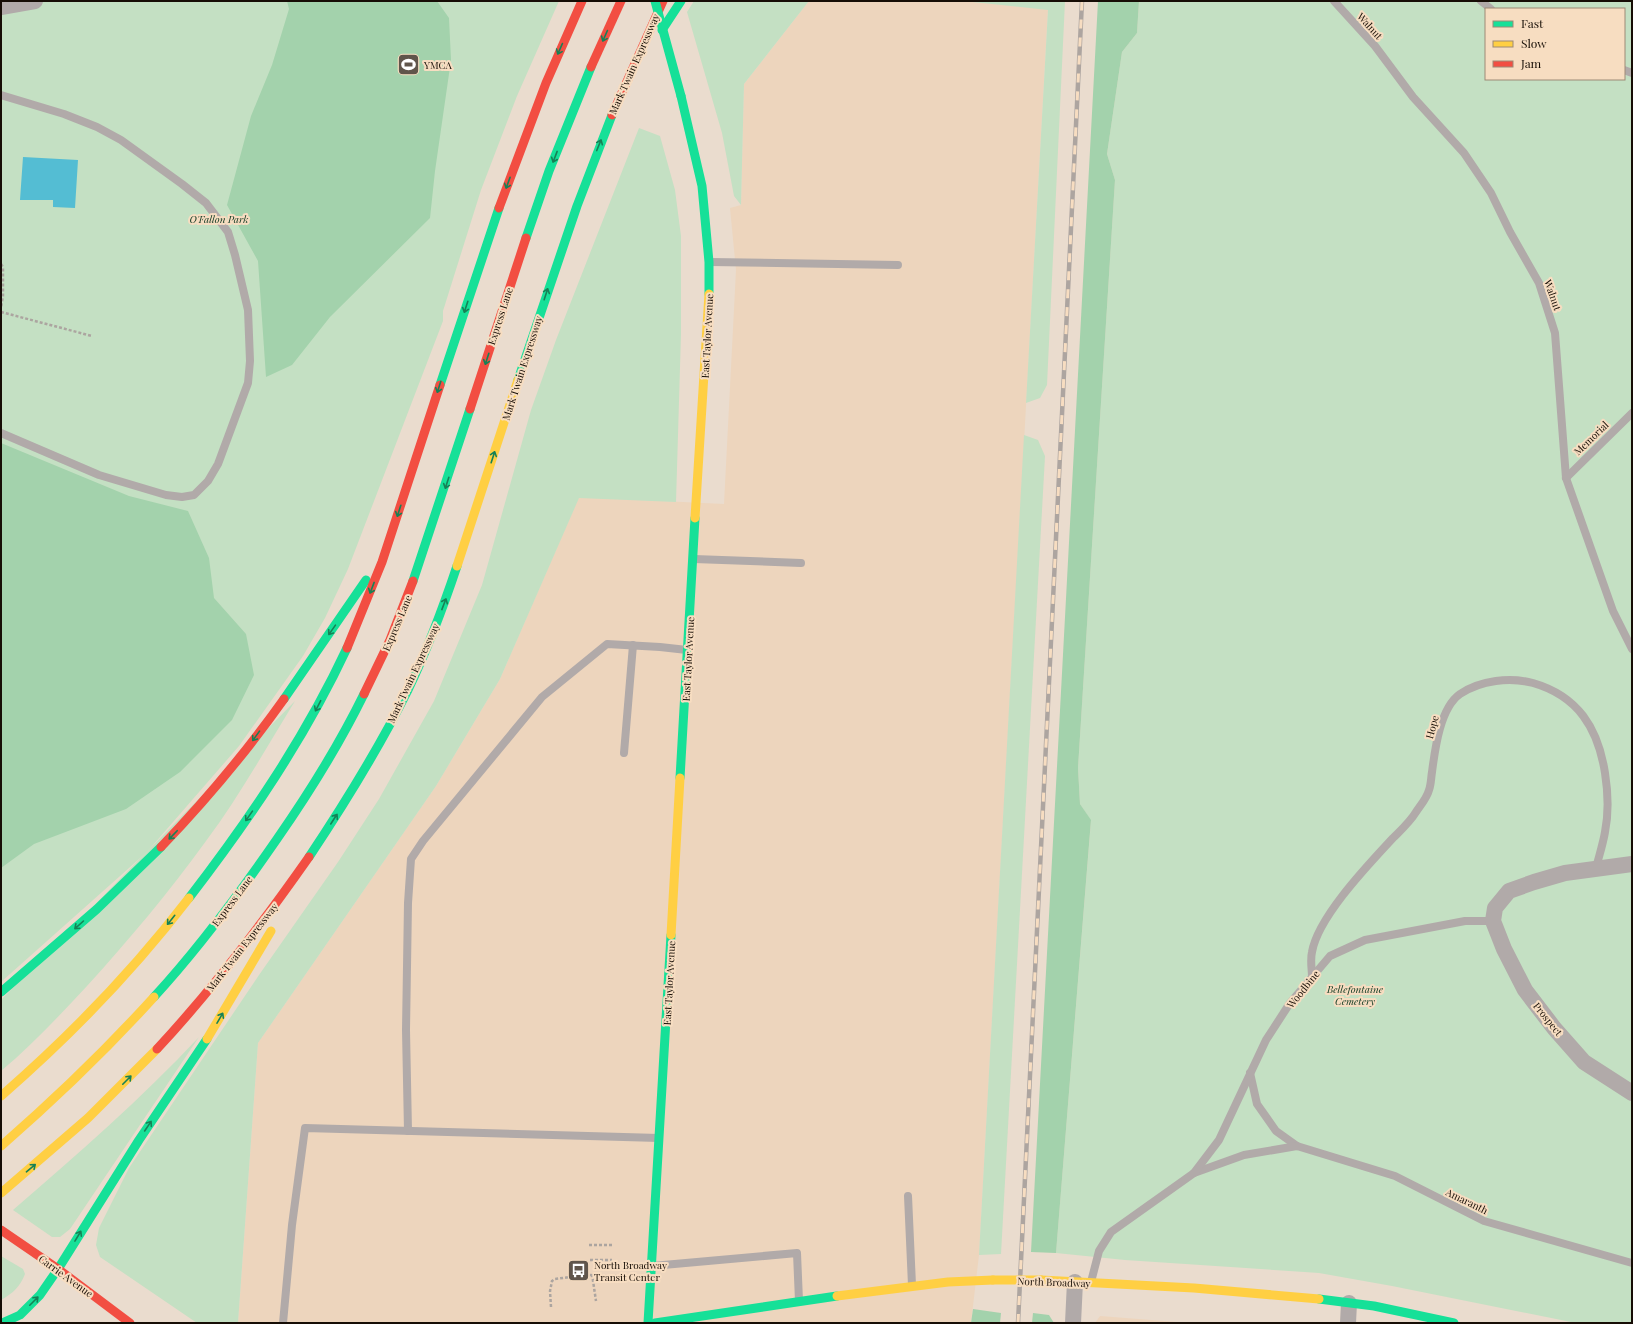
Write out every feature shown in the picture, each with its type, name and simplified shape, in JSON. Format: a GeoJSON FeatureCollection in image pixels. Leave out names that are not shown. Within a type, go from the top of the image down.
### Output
{"type":"FeatureCollection","features":[{"type":"Feature","properties":{"kind":"main road"},"geometry":{"type":"LineString","coordinates":[[1,1096],[31,1071],[108,994],[184,905],[236,836],[284,764],[314,714],[340,663],[386,551],[512,170],[536,108],[582,1]]}},
{"type":"Feature","properties":{"kind":"main road","name":"Express Lane"},"geometry":{"type":"LineString","coordinates":[[1,1146],[99,1056],[159,992],[206,936],[280,836],[334,750],[362,699],[391,640],[412,586],[443,496],[521,253],[550,171],[582,88],[621,1]]}},
{"type":"Feature","properties":{"kind":"main road","name":"East Taylor Avenue"},"geometry":{"type":"LineString","coordinates":[[648,1323],[709,293],[709,262],[702,186],[681,96],[655,1]]}},
{"type":"Feature","properties":{"kind":"main road","name":"Mark Twain Expressway"},"geometry":{"type":"LineString","coordinates":[[1,1193],[86,1120],[168,1037],[244,947],[312,852],[374,753],[402,702],[428,646],[449,592],[576,207],[619,95],[663,1]]}},
{"type":"Feature","properties":{"kind":"main road"},"geometry":{"type":"LineString","coordinates":[[619,95],[681,1]]}},
{"type":"Feature","properties":{"kind":"main road"},"geometry":{"type":"LineString","coordinates":[[1,992],[102,905],[179,829],[242,755],[296,681],[386,551]]}},
{"type":"Feature","properties":{"kind":"main road"},"geometry":{"type":"LineString","coordinates":[[2,1323],[20,1315],[40,1295],[58,1270],[138,1140],[215,1027],[278,917],[312,852]]}},
{"type":"Feature","properties":{"kind":"main road","name":"Carrie Avenue"},"geometry":{"type":"LineString","coordinates":[[1,1230],[58,1270],[126,1321]]}},
{"type":"Feature","properties":{"kind":"main road","name":"North Broadway"},"geometry":{"type":"LineString","coordinates":[[655,1323],[912,1286],[948,1282],[993,1280],[1041,1280],[1152,1285],[1229,1291],[1349,1303],[1454,1323]]}},
{"type":"Feature","properties":{"kind":"street"},"geometry":{"type":"LineString","coordinates":[[1,7],[35,1]]}},
{"type":"Feature","properties":{"kind":"street"},"geometry":{"type":"LineString","coordinates":[[1493,921],[1495,908],[1509,891],[1565,873],[1632,864]]}},
{"type":"Feature","properties":{"kind":"street","name":"Prospect"},"geometry":{"type":"LineString","coordinates":[[1493,921],[1504,949],[1525,990],[1554,1028],[1584,1062],[1632,1093]]}},
{"type":"Feature","properties":{"kind":"street"},"geometry":{"type":"LineString","coordinates":[[1073,1323],[1075,1282]]}},
{"type":"Feature","properties":{"kind":"street"},"geometry":{"type":"LineString","coordinates":[[1348,1323],[1349,1303]]}},
{"type":"Feature","properties":{"kind":"lane","name":"Walnut"},"geometry":{"type":"LineString","coordinates":[[1334,1],[1375,46],[1413,97],[1464,153],[1491,193],[1510,232],[1539,282],[1555,333],[1566,478],[1612,610],[1632,649]]}},
{"type":"Feature","properties":{"kind":"lane"},"geometry":{"type":"LineString","coordinates":[[1481,1],[1490,8]]}},
{"type":"Feature","properties":{"kind":"lane"},"geometry":{"type":"LineString","coordinates":[[1,95],[64,114],[97,127],[121,140],[206,203],[228,232],[235,255],[248,310],[250,361],[248,383],[218,464],[208,481],[194,495],[182,497],[166,495],[99,475],[1,433]]}},
{"type":"Feature","properties":{"kind":"lane"},"geometry":{"type":"LineString","coordinates":[[709,262],[898,265]]}},
{"type":"Feature","properties":{"kind":"lane","name":"Memorial"},"geometry":{"type":"LineString","coordinates":[[1566,478],[1632,413]]}},
{"type":"Feature","properties":{"kind":"lane"},"geometry":{"type":"LineString","coordinates":[[694,559],[801,563]]}},
{"type":"Feature","properties":{"kind":"lane"},"geometry":{"type":"LineString","coordinates":[[408,1131],[406,1030],[408,903],[411,859],[422,841],[542,697],[607,644],[688,650]]}},
{"type":"Feature","properties":{"kind":"lane"},"geometry":{"type":"LineString","coordinates":[[624,753],[633,646]]}},
{"type":"Feature","properties":{"kind":"lane","name":"Hope"},"geometry":{"type":"LineString","coordinates":[[1312,977],[1312,950],[1327,916],[1373,860],[1416,813],[1429,791],[1434,756],[1444,717],[1450,705],[1459,695],[1473,687],[1488,682],[1506,680],[1524,681],[1559,693],[1573,704],[1584,716],[1595,736],[1602,756],[1608,795],[1605,832],[1596,868]]}},
{"type":"Feature","properties":{"kind":"lane","name":"Woodbine"},"geometry":{"type":"LineString","coordinates":[[1091,1283],[1098,1250],[1111,1232],[1194,1173],[1219,1140],[1266,1040],[1290,1003],[1330,956],[1365,940],[1465,921],[1493,921]]}},
{"type":"Feature","properties":{"kind":"lane","name":"Amaranth"},"geometry":{"type":"LineString","coordinates":[[1250,1073],[1257,1104],[1276,1131],[1297,1146],[1395,1176],[1484,1221],[1632,1263]]}},
{"type":"Feature","properties":{"kind":"lane"},"geometry":{"type":"LineString","coordinates":[[283,1323],[292,1225],[305,1128],[660,1138]]}},
{"type":"Feature","properties":{"kind":"lane","name":"Amaranth"},"geometry":{"type":"LineString","coordinates":[[1194,1173],[1244,1155],[1297,1146]]}},
{"type":"Feature","properties":{"kind":"lane"},"geometry":{"type":"LineString","coordinates":[[908,1196],[912,1286]]}},
{"type":"Feature","properties":{"kind":"lane"},"geometry":{"type":"LineString","coordinates":[[652,1266],[797,1253],[799,1302]]}},
{"type":"Feature","properties":{"kind":"path"},"geometry":{"type":"LineString","coordinates":[[1,264],[3,267],[3,296],[1,308]]}},
{"type":"Feature","properties":{"kind":"path"},"geometry":{"type":"LineString","coordinates":[[1,312],[92,336]]}},
{"type":"Feature","properties":{"kind":"path"},"geometry":{"type":"LineString","coordinates":[[589,1245],[613,1245]]}},
{"type":"Feature","properties":{"kind":"path"},"geometry":{"type":"LineString","coordinates":[[590,1260],[612,1260]]}},
{"type":"Feature","properties":{"kind":"path"},"geometry":{"type":"LineString","coordinates":[[616,1271],[616,1276]]}},
{"type":"Feature","properties":{"kind":"path"},"geometry":{"type":"LineString","coordinates":[[592,1274],[596,1301]]}},
{"type":"Feature","properties":{"kind":"path"},"geometry":{"type":"LineString","coordinates":[[551,1307],[550,1291],[552,1281],[592,1274],[632,1276]]}},
{"type":"Feature","properties":{"kind":"shaded area"},"geometry":{"type":"Polygon","coordinates":[[[809,1],[963,1],[1048,9],[979,1255],[971,1323],[238,1323],[258,1043],[436,786],[500,679],[579,497],[724,504],[736,270],[730,208],[741,205],[744,84],[809,1]]]}},
{"type":"Feature","properties":{"kind":"shaded area"},"geometry":{"type":"Polygon","coordinates":[[[1100,1316],[1190,1323],[1095,1323],[1100,1316]]]}},
{"type":"Feature","properties":{"kind":"green space","name":"O'Fallon Park"},"geometry":{"type":"Polygon","coordinates":[[[1,1],[559,1],[517,96],[481,190],[443,311],[443,321],[348,569],[325,618],[303,656],[239,746],[147,852],[1,982],[1,1]]]}},
{"type":"Feature","properties":{"kind":"green space"},"geometry":{"type":"Polygon","coordinates":[[[287,1],[437,1],[449,18],[451,60],[435,171],[430,218],[330,317],[292,365],[266,377],[258,261],[227,205],[251,116],[272,65],[289,9],[287,1]]]}},
{"type":"Feature","properties":{"kind":"green space"},"geometry":{"type":"Polygon","coordinates":[[[694,1],[809,1],[744,84],[741,205],[734,196],[722,133],[687,12],[694,1]]]}},
{"type":"Feature","properties":{"kind":"green space"},"geometry":{"type":"Polygon","coordinates":[[[963,1],[1065,1],[1047,385],[1040,398],[1026,403],[1048,10],[963,1]]]}},
{"type":"Feature","properties":{"kind":"green space"},"geometry":{"type":"Polygon","coordinates":[[[1098,1],[1139,1],[1137,33],[1122,52],[1107,154],[1115,180],[1078,768],[1080,804],[1091,820],[1056,1253],[1031,1252],[1098,1]]]}},
{"type":"Feature","properties":{"kind":"green space","name":"Bellefontaine Cemetery"},"geometry":{"type":"Polygon","coordinates":[[[1139,1],[1632,1],[1632,1323],[1576,1323],[1319,1273],[1125,1260],[1056,1253],[1091,821],[1080,804],[1078,768],[1115,180],[1107,154],[1122,52],[1137,33],[1139,1]]]}},
{"type":"Feature","properties":{"kind":"green space"},"geometry":{"type":"Polygon","coordinates":[[[639,128],[660,136],[675,190],[681,236],[681,334],[676,502],[579,498],[500,679],[436,786],[258,1043],[238,1323],[197,1323],[100,1257],[96,1245],[99,1228],[129,1168],[259,975],[338,862],[379,799],[434,701],[482,585],[531,410],[556,340],[639,128]]]}},
{"type":"Feature","properties":{"kind":"green space"},"geometry":{"type":"Polygon","coordinates":[[[1024,435],[1038,440],[1045,456],[1001,1254],[979,1255],[1024,435]]]}},
{"type":"Feature","properties":{"kind":"green space"},"geometry":{"type":"Polygon","coordinates":[[[1,443],[129,496],[188,511],[209,558],[214,598],[246,634],[254,675],[232,720],[180,772],[126,809],[34,844],[1,868],[1,443]]]}},
{"type":"Feature","properties":{"kind":"green space"},"geometry":{"type":"Polygon","coordinates":[[[295,701],[230,807],[163,897],[77,997],[35,1040],[1,1071],[1,1000],[295,701]]]}},
{"type":"Feature","properties":{"kind":"green space"},"geometry":{"type":"Polygon","coordinates":[[[199,1037],[70,1229],[60,1237],[52,1237],[13,1210],[132,1104],[199,1037]]]}},
{"type":"Feature","properties":{"kind":"green space"},"geometry":{"type":"Polygon","coordinates":[[[1,1256],[23,1269],[25,1274],[21,1283],[16,1289],[1,1300],[1,1256]]]}},
{"type":"Feature","properties":{"kind":"green space"},"geometry":{"type":"Polygon","coordinates":[[[973,1309],[1001,1313],[1000,1323],[971,1323],[973,1309]]]}},
{"type":"Feature","properties":{"kind":"green space"},"geometry":{"type":"Polygon","coordinates":[[[1033,1313],[1049,1315],[1054,1323],[1032,1323],[1033,1313]]]}},
{"type":"Feature","properties":{"kind":"water"},"geometry":{"type":"Polygon","coordinates":[[[23,157],[78,160],[75,208],[53,207],[53,200],[20,200],[23,157]]]}},
{"type":"Feature","properties":{"kind":"railway"},"geometry":{"type":"LineString","coordinates":[[1018,1323],[1082,1]]}},
{"type":"Feature","properties":{"kind":"traffic: fast"},"geometry":{"type":"LineString","coordinates":[[655,1],[681,96]]}},
{"type":"Feature","properties":{"kind":"traffic: fast"},"geometry":{"type":"LineString","coordinates":[[662,30],[681,1]]}},
{"type":"Feature","properties":{"kind":"traffic: fast"},"geometry":{"type":"LineString","coordinates":[[526,238],[549,171],[591,67]]}},
{"type":"Feature","properties":{"kind":"traffic: fast"},"geometry":{"type":"LineString","coordinates":[[681,96],[702,186],[709,262],[709,294]]}},
{"type":"Feature","properties":{"kind":"traffic: fast"},"geometry":{"type":"LineString","coordinates":[[518,380],[577,206],[612,115]]}},
{"type":"Feature","properties":{"kind":"traffic: fast"},"geometry":{"type":"LineString","coordinates":[[440,385],[499,208]]}},
{"type":"Feature","properties":{"kind":"traffic: fast"},"geometry":{"type":"LineString","coordinates":[[413,581],[470,409]]}},
{"type":"Feature","properties":{"kind":"traffic: fast"},"geometry":{"type":"LineString","coordinates":[[680,778],[695,518]]}},
{"type":"Feature","properties":{"kind":"traffic: fast"},"geometry":{"type":"LineString","coordinates":[[309,857],[361,775],[408,690],[422,660],[457,566]]}},
{"type":"Feature","properties":{"kind":"traffic: fast"},"geometry":{"type":"LineString","coordinates":[[284,699],[366,580]]}},
{"type":"Feature","properties":{"kind":"traffic: fast"},"geometry":{"type":"LineString","coordinates":[[189,898],[233,839],[275,778],[313,714],[347,648]]}},
{"type":"Feature","properties":{"kind":"traffic: fast"},"geometry":{"type":"LineString","coordinates":[[154,997],[218,920],[277,839],[323,768],[364,694]]}},
{"type":"Feature","properties":{"kind":"traffic: fast"},"geometry":{"type":"LineString","coordinates":[[1,992],[97,909],[161,847]]}},
{"type":"Feature","properties":{"kind":"traffic: fast"},"geometry":{"type":"LineString","coordinates":[[648,1323],[671,935]]}},
{"type":"Feature","properties":{"kind":"traffic: fast"},"geometry":{"type":"LineString","coordinates":[[2,1323],[20,1315],[40,1295],[139,1140],[207,1039]]}},
{"type":"Feature","properties":{"kind":"traffic: fast"},"geometry":{"type":"LineString","coordinates":[[655,1323],[837,1296]]}},
{"type":"Feature","properties":{"kind":"traffic: fast"},"geometry":{"type":"LineString","coordinates":[[1319,1299],[1374,1306],[1454,1323]]}},
{"type":"Feature","properties":{"kind":"traffic: slow"},"geometry":{"type":"LineString","coordinates":[[695,518],[709,294]]}},
{"type":"Feature","properties":{"kind":"traffic: slow"},"geometry":{"type":"LineString","coordinates":[[457,566],[518,380]]}},
{"type":"Feature","properties":{"kind":"traffic: slow"},"geometry":{"type":"LineString","coordinates":[[671,935],[680,778]]}},
{"type":"Feature","properties":{"kind":"traffic: slow"},"geometry":{"type":"LineString","coordinates":[[1,1096],[52,1050],[100,1002],[146,951],[189,898]]}},
{"type":"Feature","properties":{"kind":"traffic: slow"},"geometry":{"type":"LineString","coordinates":[[207,1039],[271,931]]}},
{"type":"Feature","properties":{"kind":"traffic: slow"},"geometry":{"type":"LineString","coordinates":[[1,1146],[80,1074],[154,997]]}},
{"type":"Feature","properties":{"kind":"traffic: slow"},"geometry":{"type":"LineString","coordinates":[[1,1193],[88,1118],[157,1049]]}},
{"type":"Feature","properties":{"kind":"traffic: slow"},"geometry":{"type":"LineString","coordinates":[[837,1296],[948,1282],[993,1280]]}},
{"type":"Feature","properties":{"kind":"traffic: slow"},"geometry":{"type":"LineString","coordinates":[[993,1280],[1041,1280]]}},
{"type":"Feature","properties":{"kind":"traffic: slow"},"geometry":{"type":"LineString","coordinates":[[1041,1280],[1194,1288],[1319,1299]]}},
{"type":"Feature","properties":{"kind":"traffic: jam"},"geometry":{"type":"LineString","coordinates":[[499,208],[546,83],[582,1]]}},
{"type":"Feature","properties":{"kind":"traffic: jam"},"geometry":{"type":"LineString","coordinates":[[591,67],[621,1]]}},
{"type":"Feature","properties":{"kind":"traffic: jam"},"geometry":{"type":"LineString","coordinates":[[612,115],[663,1]]}},
{"type":"Feature","properties":{"kind":"traffic: jam"},"geometry":{"type":"LineString","coordinates":[[470,409],[526,238]]}},
{"type":"Feature","properties":{"kind":"traffic: jam"},"geometry":{"type":"LineString","coordinates":[[347,648],[382,562],[440,385]]}},
{"type":"Feature","properties":{"kind":"traffic: jam"},"geometry":{"type":"LineString","coordinates":[[364,694],[390,640],[413,581]]}},
{"type":"Feature","properties":{"kind":"traffic: jam"},"geometry":{"type":"LineString","coordinates":[[161,847],[226,775],[284,699]]}},
{"type":"Feature","properties":{"kind":"traffic: jam"},"geometry":{"type":"LineString","coordinates":[[157,1049],[217,980],[309,857]]}},
{"type":"Feature","properties":{"kind":"traffic: jam"},"geometry":{"type":"LineString","coordinates":[[1,1230],[58,1269],[130,1323]]}},
{"type":"Feature","properties":{"kind":"place","name":"YMCA"},"geometry":{"type":"Point","coordinates":[408,65]}},
{"type":"Feature","properties":{"kind":"place","name":"North Broadway Transit Center"},"geometry":{"type":"Point","coordinates":[579,1271]}}]}
